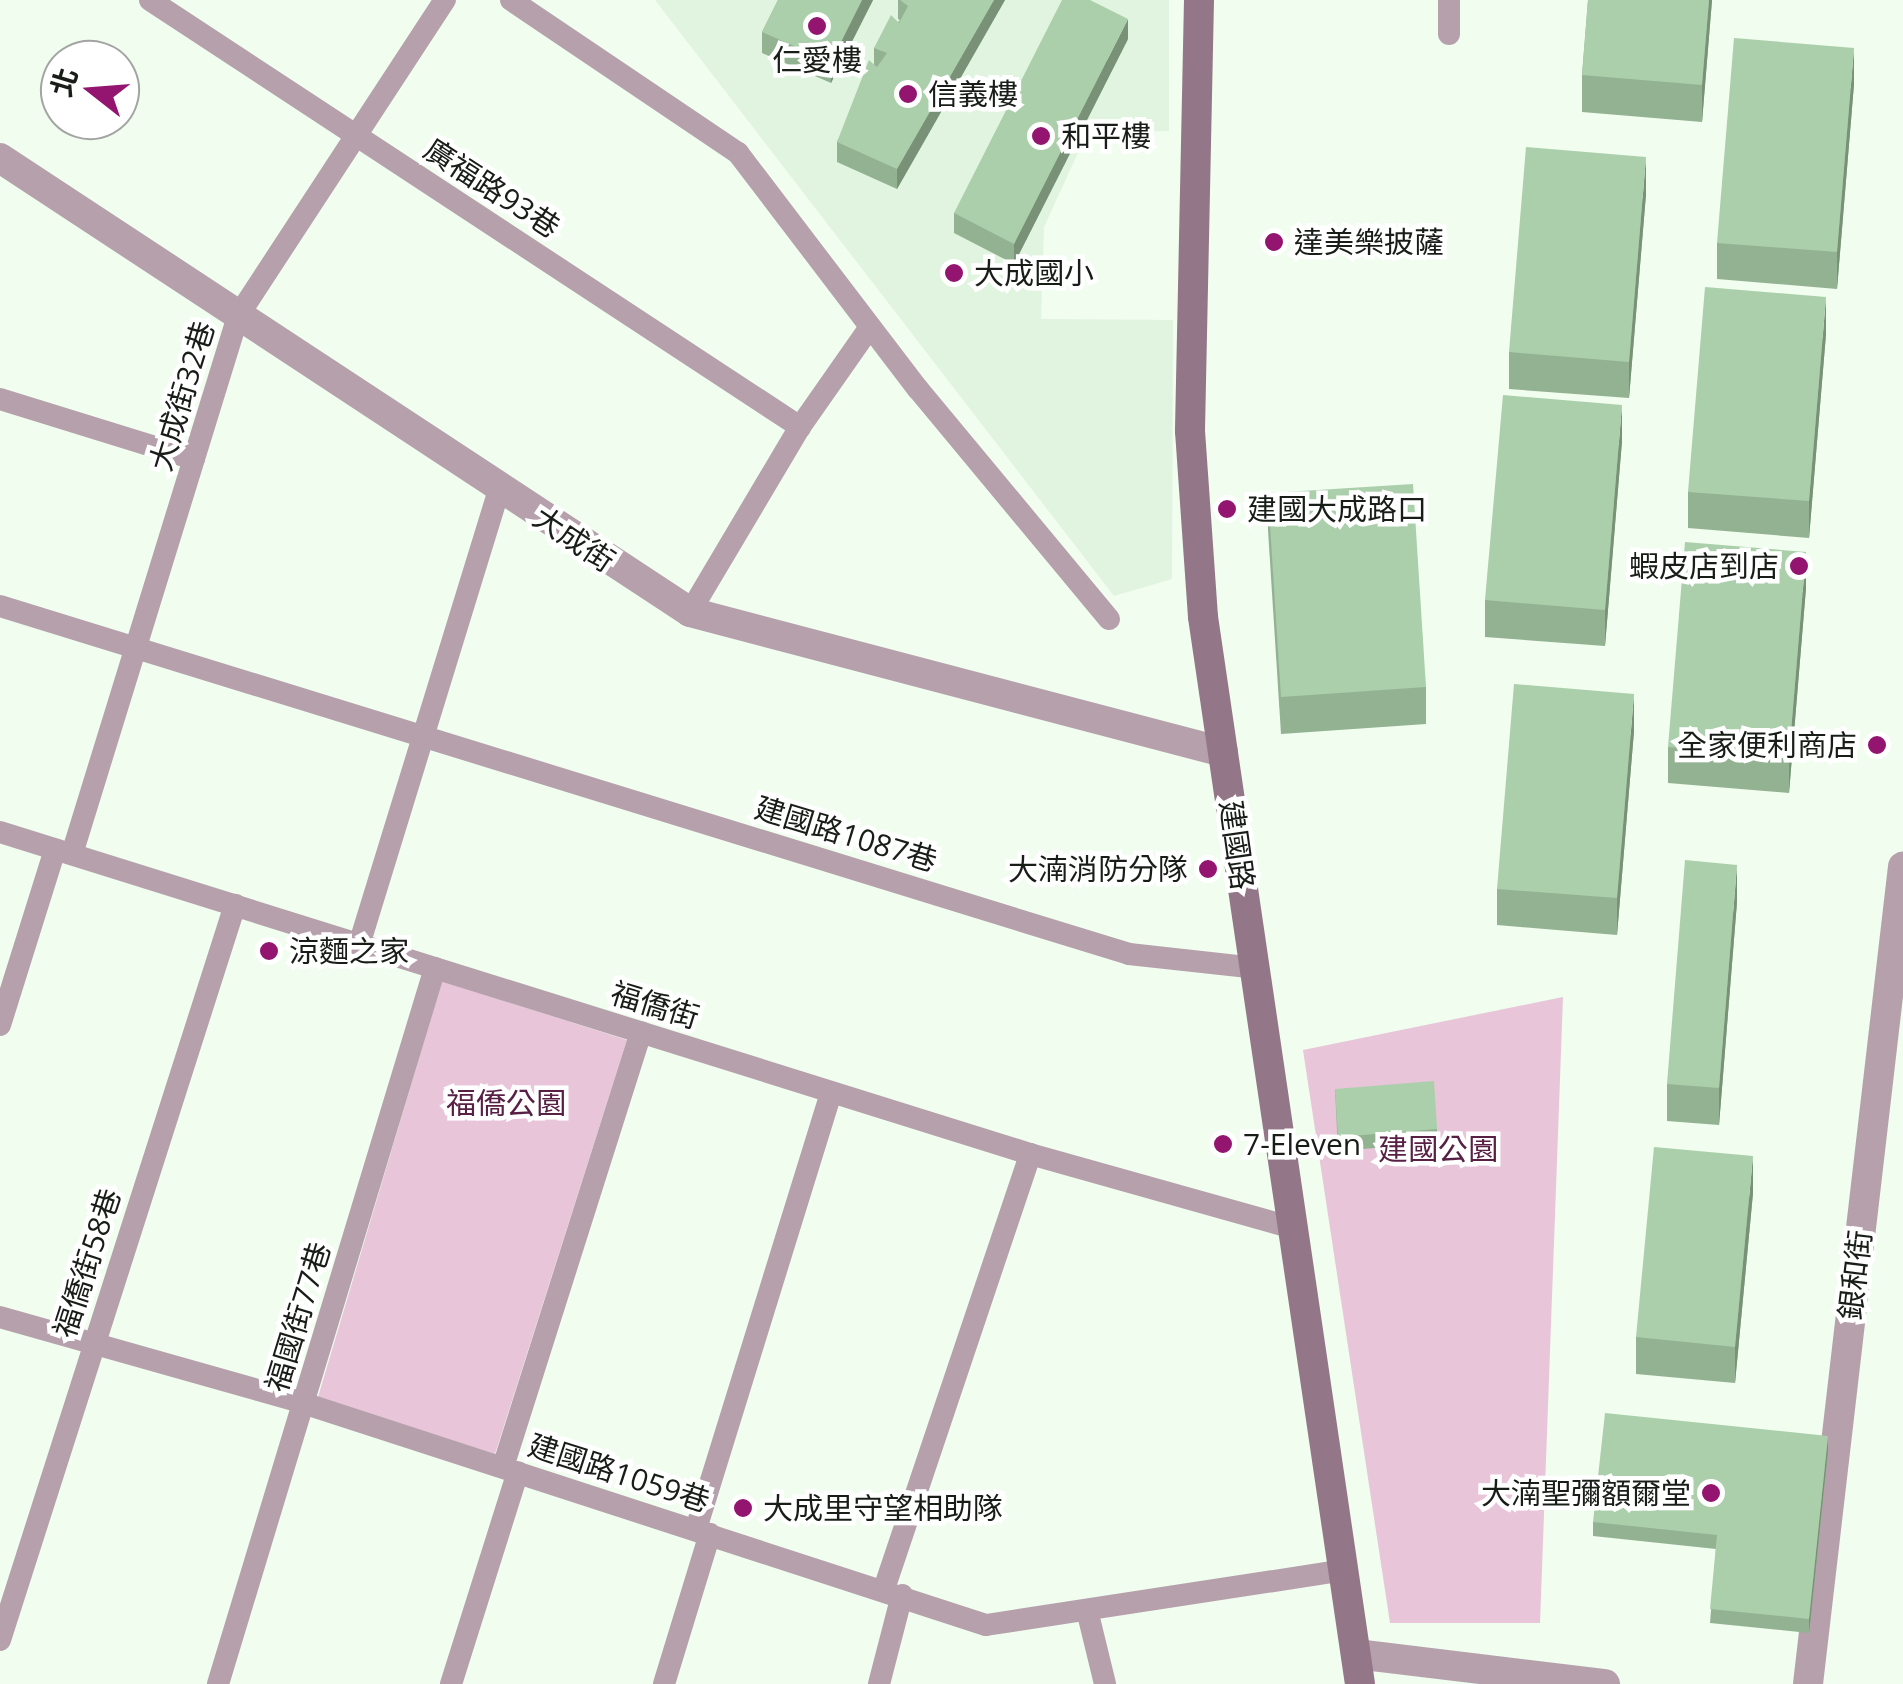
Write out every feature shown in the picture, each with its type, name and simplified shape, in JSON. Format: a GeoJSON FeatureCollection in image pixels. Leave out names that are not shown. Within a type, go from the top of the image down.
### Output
{"type":"FeatureCollection","features":[{"type":"Feature","properties":{"kind":"street","name":"建國路"},"geometry":{"type":"LineString","coordinates":[[1199,0],[1190,430],[1203,617],[1358,1669]]}},
{"type":"Feature","properties":{"kind":"street","name":"大成街"},"geometry":{"type":"LineString","coordinates":[[0,158],[499,490],[690,612],[1223,752]]}},
{"type":"Feature","properties":{"kind":"street","name":"銀和街"},"geometry":{"type":"LineString","coordinates":[[1808,1684],[1903,867]]}},
{"type":"Feature","properties":{"kind":"street"},"geometry":{"type":"LineString","coordinates":[[1358,1669],[1605,1684]]}},
{"type":"Feature","properties":{"kind":"lane","name":"廣福路93巷"},"geometry":{"type":"LineString","coordinates":[[150,0],[800,427]]}},
{"type":"Feature","properties":{"kind":"lane","name":"大成街32巷"},"geometry":{"type":"LineString","coordinates":[[0,1025],[136,648],[238,316],[445,0]]}},
{"type":"Feature","properties":{"kind":"lane"},"geometry":{"type":"LineString","coordinates":[[512,0],[738,153],[870,327],[1109,619]]}},
{"type":"Feature","properties":{"kind":"lane"},"geometry":{"type":"LineString","coordinates":[[1449,0],[1449,34]]}},
{"type":"Feature","properties":{"kind":"lane"},"geometry":{"type":"LineString","coordinates":[[690,612],[800,427],[870,327]]}},
{"type":"Feature","properties":{"kind":"lane"},"geometry":{"type":"LineString","coordinates":[[0,399],[194,460]]}},
{"type":"Feature","properties":{"kind":"lane"},"geometry":{"type":"LineString","coordinates":[[359,944],[499,490]]}},
{"type":"Feature","properties":{"kind":"lane","name":"建國路1087巷"},"geometry":{"type":"LineString","coordinates":[[0,606],[1129,954],[1255,968]]}},
{"type":"Feature","properties":{"kind":"lane","name":"福僑街"},"geometry":{"type":"LineString","coordinates":[[0,832],[1030,1154],[1294,1228]]}},
{"type":"Feature","properties":{"kind":"lane","name":"福僑街58巷"},"geometry":{"type":"LineString","coordinates":[[0,1640],[235,905]]}},
{"type":"Feature","properties":{"kind":"lane","name":"福國街77巷"},"geometry":{"type":"LineString","coordinates":[[218,1684],[435,968]]}},
{"type":"Feature","properties":{"kind":"lane"},"geometry":{"type":"LineString","coordinates":[[450,1684],[641,1032]]}},
{"type":"Feature","properties":{"kind":"lane"},"geometry":{"type":"LineString","coordinates":[[664,1684],[703,1531],[831,1092]]}},
{"type":"Feature","properties":{"kind":"lane"},"geometry":{"type":"LineString","coordinates":[[880,1684],[893,1592],[1030,1154]]}},
{"type":"Feature","properties":{"kind":"lane","name":"建國路1059巷"},"geometry":{"type":"LineString","coordinates":[[0,1317],[304,1403],[986,1625],[1344,1570]]}},
{"type":"Feature","properties":{"kind":"lane"},"geometry":{"type":"LineString","coordinates":[[1086,1610],[1104,1684]]}},
{"type":"Feature","properties":{"kind":"shaded area","name":"大成國小"},"geometry":{"type":"Polygon","coordinates":[[[655,0],[1169,0],[1169,131],[1087,133],[1044,227],[1041,319],[1173,320],[1172,579],[1114,596],[655,0]]]}},
{"type":"Feature","properties":{"kind":"green space","name":"福僑公園"},"geometry":{"type":"Polygon","coordinates":[[[442,981],[627,1040],[495,1454],[318,1397],[442,981]]]}},
{"type":"Feature","properties":{"kind":"green space","name":"建國公園"},"geometry":{"type":"Polygon","coordinates":[[[1563,997],[1540,1623],[1390,1623],[1303,1050],[1563,997]]]}},
{"type":"Feature","properties":{"kind":"building","name":"仁愛樓"},"geometry":{"type":"Polygon","coordinates":[[[778,0],[862,0],[831,62],[762,32],[778,0]]]}},
{"type":"Feature","properties":{"kind":"building","name":"信義樓"},"geometry":{"type":"Polygon","coordinates":[[[900,0],[994,0],[897,169],[837,142],[869,60],[877,67],[887,53],[874,48],[891,15],[899,23],[908,6],[900,0]]]}},
{"type":"Feature","properties":{"kind":"building","name":"和平樓"},"geometry":{"type":"Polygon","coordinates":[[[1062,0],[1090,0],[1128,19],[1014,244],[954,213],[1062,0]]]}},
{"type":"Feature","properties":{"kind":"building"},"geometry":{"type":"Polygon","coordinates":[[[1588,0],[1709,0],[1702,85],[1582,75],[1588,0]]]}},
{"type":"Feature","properties":{"kind":"building"},"geometry":{"type":"Polygon","coordinates":[[[1734,38],[1854,48],[1837,252],[1717,243],[1734,38]]]}},
{"type":"Feature","properties":{"kind":"building"},"geometry":{"type":"Polygon","coordinates":[[[1526,147],[1646,157],[1629,362],[1509,352],[1526,147]]]}},
{"type":"Feature","properties":{"kind":"building"},"geometry":{"type":"Polygon","coordinates":[[[1705,287],[1826,297],[1809,501],[1688,492],[1705,287]]]}},
{"type":"Feature","properties":{"kind":"building"},"geometry":{"type":"Polygon","coordinates":[[[1503,395],[1622,405],[1605,610],[1485,600],[1503,395]]]}},
{"type":"Feature","properties":{"kind":"building"},"geometry":{"type":"Polygon","coordinates":[[[1413,484],[1426,687],[1281,697],[1268,493],[1413,484]]]}},
{"type":"Feature","properties":{"kind":"building"},"geometry":{"type":"Polygon","coordinates":[[[1685,542],[1806,552],[1789,756],[1668,747],[1685,542]]]}},
{"type":"Feature","properties":{"kind":"building"},"geometry":{"type":"Polygon","coordinates":[[[1514,684],[1634,694],[1617,898],[1497,889],[1514,684]]]}},
{"type":"Feature","properties":{"kind":"building"},"geometry":{"type":"Polygon","coordinates":[[[1685,860],[1737,865],[1719,1088],[1667,1084],[1685,860]]]}},
{"type":"Feature","properties":{"kind":"building"},"geometry":{"type":"Polygon","coordinates":[[[1434,1081],[1437,1129],[1338,1137],[1335,1089],[1434,1081]]]}},
{"type":"Feature","properties":{"kind":"building"},"geometry":{"type":"Polygon","coordinates":[[[1654,1147],[1753,1156],[1735,1347],[1636,1337],[1654,1147]]]}},
{"type":"Feature","properties":{"kind":"building","name":"大湳聖彌額爾堂"},"geometry":{"type":"Polygon","coordinates":[[[1605,1413],[1828,1436],[1809,1619],[1710,1609],[1717,1535],[1593,1522],[1605,1413]]]}},
{"type":"Feature","properties":{"kind":"place","name":"仁愛樓"},"geometry":{"type":"Point","coordinates":[817,26]}},
{"type":"Feature","properties":{"kind":"place","name":"信義樓"},"geometry":{"type":"Point","coordinates":[908,94]}},
{"type":"Feature","properties":{"kind":"place","name":"和平樓"},"geometry":{"type":"Point","coordinates":[1041,136]}},
{"type":"Feature","properties":{"kind":"place","name":"達美樂披薩"},"geometry":{"type":"Point","coordinates":[1274,242]}},
{"type":"Feature","properties":{"kind":"place","name":"大成國小"},"geometry":{"type":"Point","coordinates":[954,273]}},
{"type":"Feature","properties":{"kind":"place","name":"建國大成路口"},"geometry":{"type":"Point","coordinates":[1227,509]}},
{"type":"Feature","properties":{"kind":"place","name":"蝦皮店到店"},"geometry":{"type":"Point","coordinates":[1799,566]}},
{"type":"Feature","properties":{"kind":"place","name":"全家便利商店"},"geometry":{"type":"Point","coordinates":[1877,745]}},
{"type":"Feature","properties":{"kind":"place","name":"大湳消防分隊"},"geometry":{"type":"Point","coordinates":[1208,869]}},
{"type":"Feature","properties":{"kind":"place","name":"涼麵之家"},"geometry":{"type":"Point","coordinates":[269,951]}},
{"type":"Feature","properties":{"kind":"place","name":"7-Eleven"},"geometry":{"type":"Point","coordinates":[1223,1144]}},
{"type":"Feature","properties":{"kind":"place","name":"大湳聖彌額爾堂"},"geometry":{"type":"Point","coordinates":[1711,1493]}},
{"type":"Feature","properties":{"kind":"place","name":"大成里守望相助隊"},"geometry":{"type":"Point","coordinates":[743,1508]}}]}
